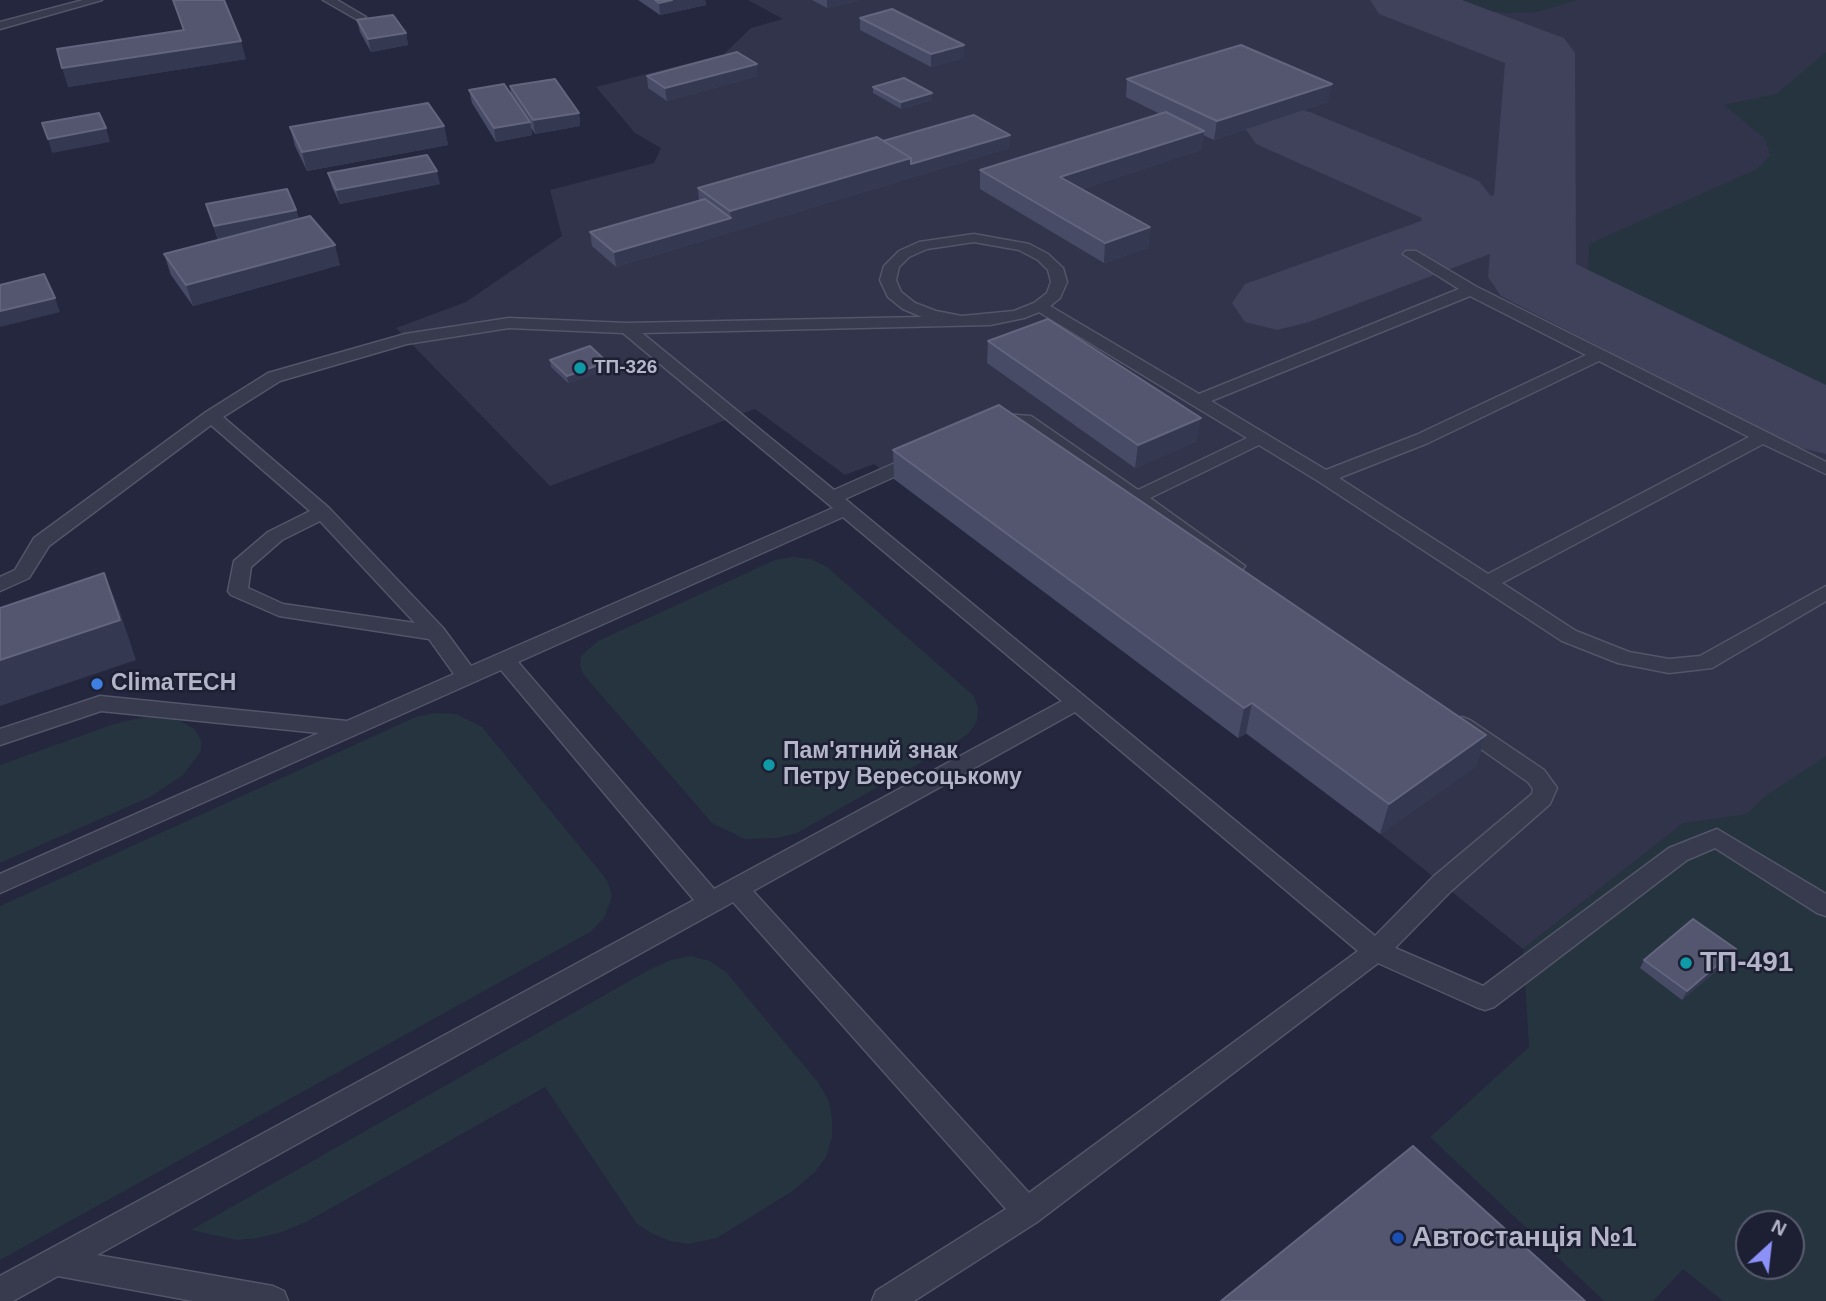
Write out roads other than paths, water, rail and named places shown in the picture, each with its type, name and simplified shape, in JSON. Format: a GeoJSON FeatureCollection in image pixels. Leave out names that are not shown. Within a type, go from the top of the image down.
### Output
{"type":"FeatureCollection","features":[{"type":"Feature","properties":{"kind":"lane"},"geometry":{"type":"LineString","coordinates":[[0,26],[96,0]]}},
{"type":"Feature","properties":{"kind":"lane"},"geometry":{"type":"LineString","coordinates":[[329,0],[360,17]]}},
{"type":"Feature","properties":{"kind":"lane"},"geometry":{"type":"LineString","coordinates":[[0,586],[22,574],[41,542],[212,416],[274,377],[405,339],[509,323],[627,328],[960,320],[999,319],[1040,306],[1054,295],[1059,282],[1055,268],[1043,257],[1013,244],[974,238],[924,245],[904,254],[891,266],[888,280],[894,294],[909,306],[932,315],[960,320]]}},
{"type":"Feature","properties":{"kind":"lane"},"geometry":{"type":"LineString","coordinates":[[1411,254],[1471,290],[1826,470]]}},
{"type":"Feature","properties":{"kind":"lane"},"geometry":{"type":"LineString","coordinates":[[1199,400],[1471,290]]}},
{"type":"Feature","properties":{"kind":"lane"},"geometry":{"type":"LineString","coordinates":[[1040,306],[1325,477],[1569,636],[1625,658],[1669,666],[1705,663],[1826,592]]}},
{"type":"Feature","properties":{"kind":"lane"},"geometry":{"type":"LineString","coordinates":[[627,328],[1376,951],[1485,999],[1678,854],[1717,838],[1826,906]]}},
{"type":"Feature","properties":{"kind":"lane"},"geometry":{"type":"LineString","coordinates":[[1325,477],[1422,439],[1599,355]]}},
{"type":"Feature","properties":{"kind":"lane"},"geometry":{"type":"LineString","coordinates":[[212,416],[322,512],[436,633],[468,677]]}},
{"type":"Feature","properties":{"kind":"lane"},"geometry":{"type":"LineString","coordinates":[[972,434],[1009,418],[1026,420],[1251,577]]}},
{"type":"Feature","properties":{"kind":"lane"},"geometry":{"type":"LineString","coordinates":[[1487,583],[1761,438]]}},
{"type":"Feature","properties":{"kind":"lane"},"geometry":{"type":"LineString","coordinates":[[1137,497],[1258,439]]}},
{"type":"Feature","properties":{"kind":"lane"},"geometry":{"type":"LineString","coordinates":[[0,884],[346,728],[505,661],[838,503],[936,451]]}},
{"type":"Feature","properties":{"kind":"lane"},"geometry":{"type":"LineString","coordinates":[[322,512],[275,536],[241,565],[239,591],[279,610],[436,633]]}},
{"type":"Feature","properties":{"kind":"lane"},"geometry":{"type":"LineString","coordinates":[[505,661],[710,902]]}},
{"type":"Feature","properties":{"kind":"lane"},"geometry":{"type":"LineString","coordinates":[[0,737],[100,702],[346,728]]}},
{"type":"Feature","properties":{"kind":"lane"},"geometry":{"type":"LineString","coordinates":[[0,1292],[1077,702]]}},
{"type":"Feature","properties":{"kind":"lane"},"geometry":{"type":"LineString","coordinates":[[887,1301],[1027,1212],[1376,951],[1442,884],[1542,798],[1545,788],[1536,776],[1445,712]]}},
{"type":"Feature","properties":{"kind":"lane"},"geometry":{"type":"LineString","coordinates":[[735,888],[1027,1212]]}},
{"type":"Feature","properties":{"kind":"lane"},"geometry":{"type":"LineString","coordinates":[[54,1261],[273,1301]]}},
{"type":"Feature","properties":{"kind":"place","name":"ТП-326"},"geometry":{"type":"Point","coordinates":[580,368]}},
{"type":"Feature","properties":{"kind":"place","name":"ClimaTECH"},"geometry":{"type":"Point","coordinates":[97,684]}},
{"type":"Feature","properties":{"kind":"place","name":"Пам'ятний знак Петру Вересоцькому"},"geometry":{"type":"Point","coordinates":[769,765]}},
{"type":"Feature","properties":{"kind":"place","name":"ТП-491"},"geometry":{"type":"Point","coordinates":[1686,963]}},
{"type":"Feature","properties":{"kind":"place","name":"Автостанція №1"},"geometry":{"type":"Point","coordinates":[1398,1238]}}]}
